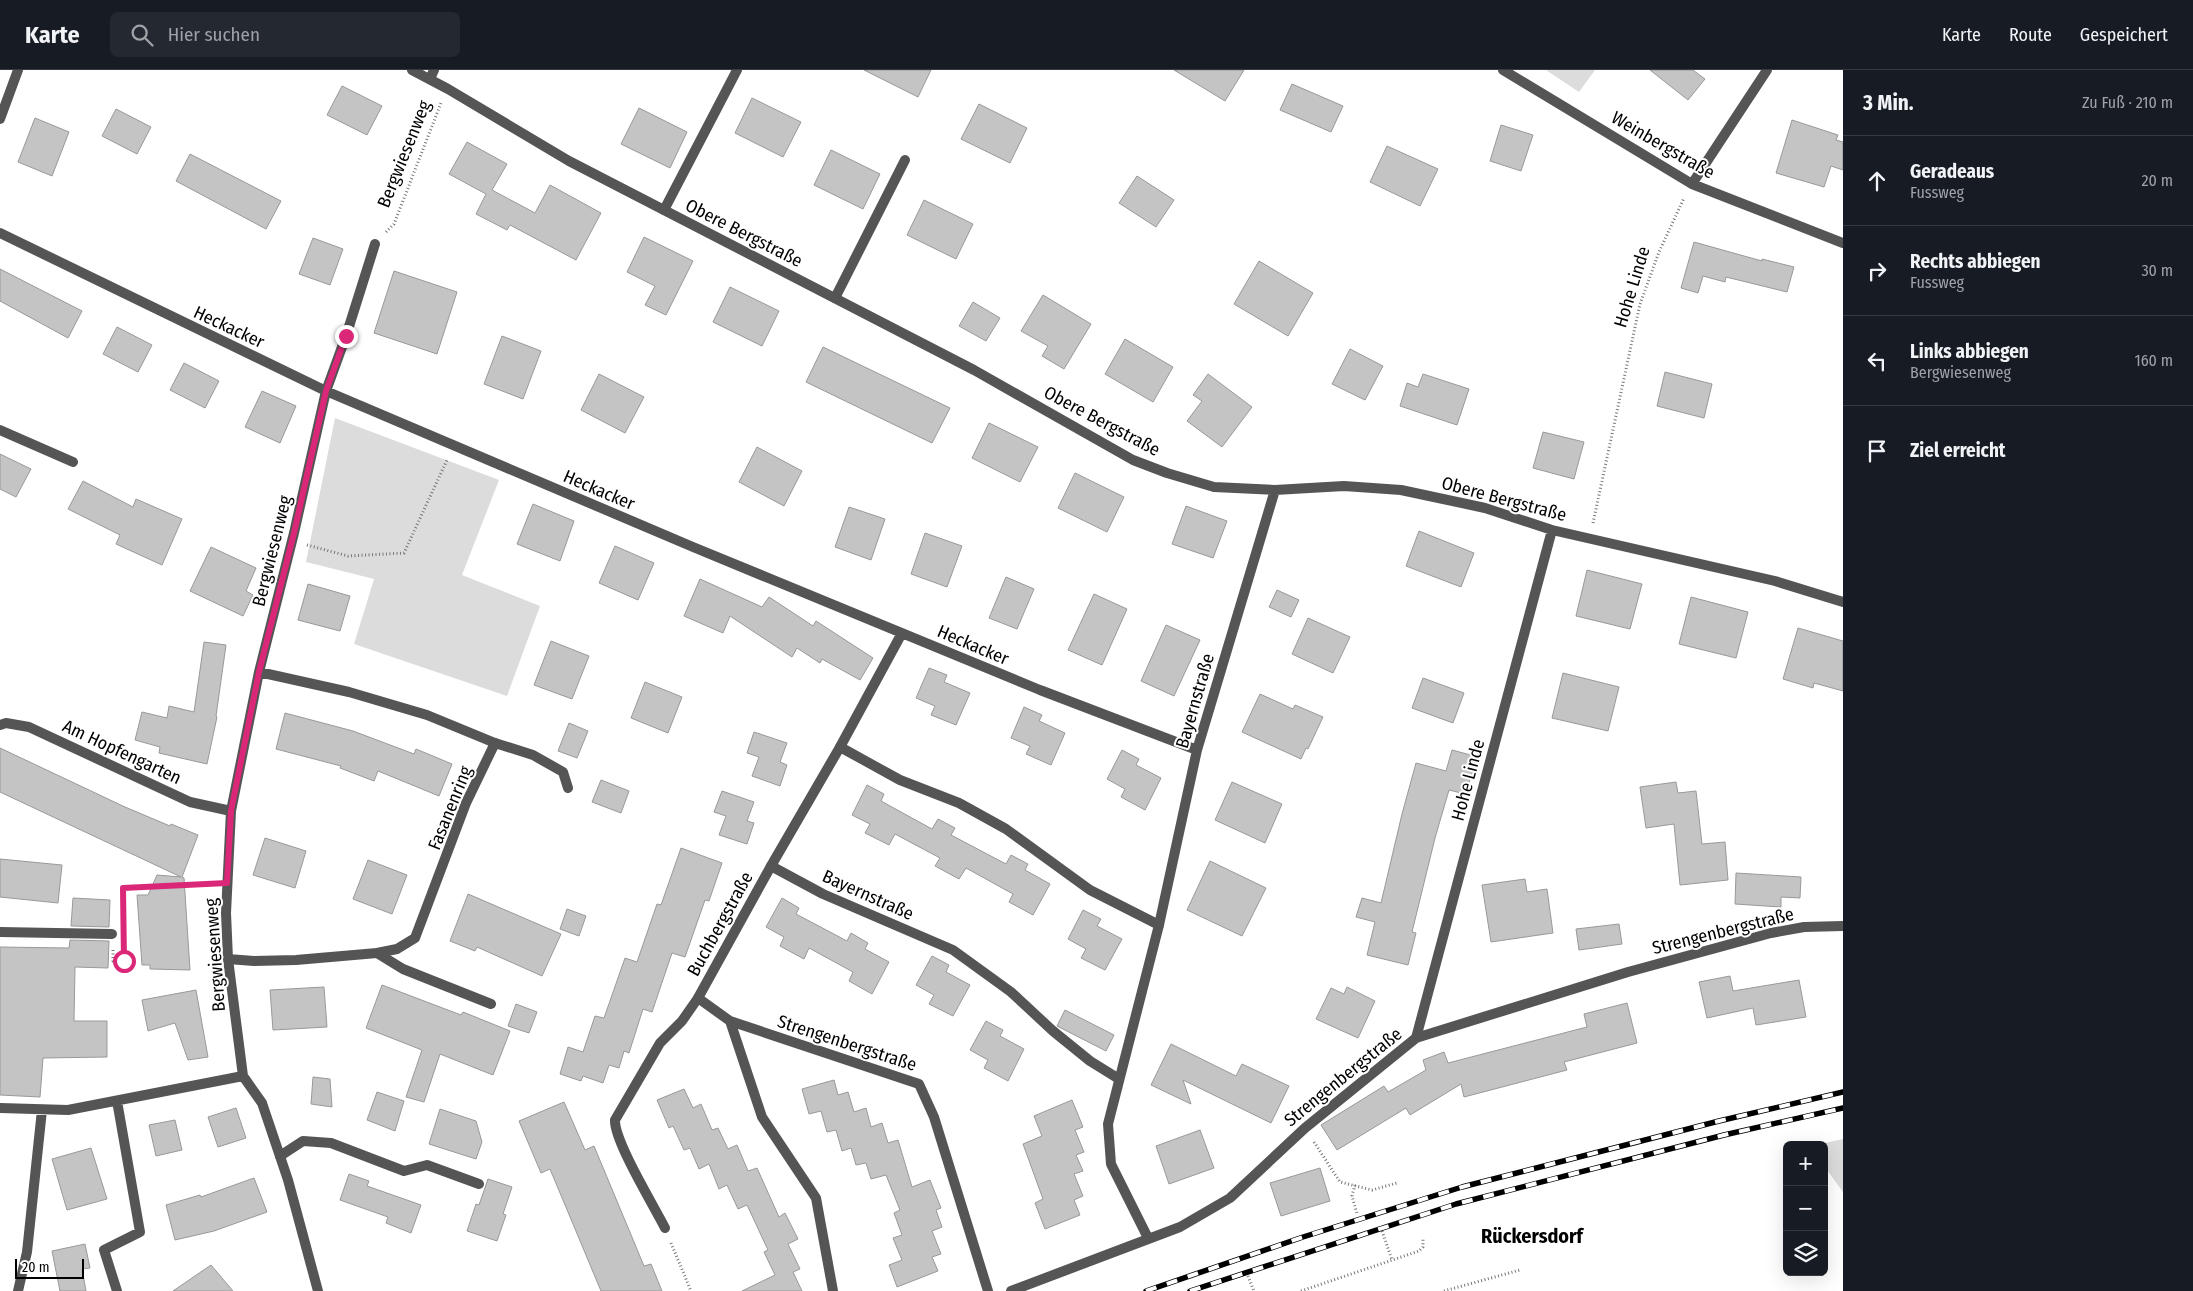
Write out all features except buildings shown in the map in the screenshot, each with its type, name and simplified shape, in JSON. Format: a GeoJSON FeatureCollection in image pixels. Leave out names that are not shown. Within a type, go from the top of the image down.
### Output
{"type":"FeatureCollection","features":[{"type":"Feature","properties":{"kind":"street"},"geometry":{"type":"LineString","coordinates":[[0,119],[18,70]]}},
{"type":"Feature","properties":{"kind":"street","name":"Obere Bergstraße"},"geometry":{"type":"LineString","coordinates":[[412,70],[432,75],[448,89],[570,161],[974,370],[1134,460],[1168,473],[1214,487],[1275,490],[1344,486],[1402,490],[1484,508],[1552,530],[1775,581],[1843,602]]}},
{"type":"Feature","properties":{"kind":"street"},"geometry":{"type":"LineString","coordinates":[[664,210],[737,70]]}},
{"type":"Feature","properties":{"kind":"street","name":"Weinbergstraße"},"geometry":{"type":"LineString","coordinates":[[1503,70],[1692,184],[1843,243]]}},
{"type":"Feature","properties":{"kind":"street"},"geometry":{"type":"LineString","coordinates":[[1692,184],[1767,70]]}},
{"type":"Feature","properties":{"kind":"street"},"geometry":{"type":"LineString","coordinates":[[835,298],[906,160]]}},
{"type":"Feature","properties":{"kind":"street","name":"Heckacker"},"geometry":{"type":"LineString","coordinates":[[0,233],[326,391],[693,547],[1040,690],[1197,750]]}},
{"type":"Feature","properties":{"kind":"street","name":"Bergwiesenweg"},"geometry":{"type":"LineString","coordinates":[[318,1291],[280,1156],[262,1103],[242,1076],[228,959],[227,883],[231,811],[259,672],[292,541],[326,391],[346,336],[375,244]]}},
{"type":"Feature","properties":{"kind":"street"},"geometry":{"type":"LineString","coordinates":[[0,430],[72,462]]}},
{"type":"Feature","properties":{"kind":"street","name":"Bayernstraße"},"geometry":{"type":"LineString","coordinates":[[1148,1238],[1110,1164],[1108,1124],[1159,925],[1197,750],[1275,490]]}},
{"type":"Feature","properties":{"kind":"street","name":"Hohe Linde"},"geometry":{"type":"LineString","coordinates":[[1416,1038],[1552,530]]}},
{"type":"Feature","properties":{"kind":"street","name":"Buchbergstraße"},"geometry":{"type":"LineString","coordinates":[[665,1228],[615,1130],[615,1120],[660,1043],[682,1021],[698,998],[902,633]]}},
{"type":"Feature","properties":{"kind":"street"},"geometry":{"type":"LineString","coordinates":[[259,672],[349,692],[418,712],[495,743],[533,754],[563,772],[568,788]]}},
{"type":"Feature","properties":{"kind":"street","name":"Am Hopfengarten"},"geometry":{"type":"LineString","coordinates":[[0,725],[29,727],[190,802],[231,811]]}},
{"type":"Feature","properties":{"kind":"street","name":"Fasanenring"},"geometry":{"type":"LineString","coordinates":[[228,959],[254,961],[296,960],[377,953],[396,949],[415,938],[466,803],[495,743]]}},
{"type":"Feature","properties":{"kind":"street"},"geometry":{"type":"LineString","coordinates":[[840,747],[900,780],[959,804],[1006,829],[1090,890],[1159,925]]}},
{"type":"Feature","properties":{"kind":"street","name":"Bayernstraße"},"geometry":{"type":"LineString","coordinates":[[771,866],[832,898],[953,950],[1011,992],[1053,1031],[1090,1061],[1119,1079]]}},
{"type":"Feature","properties":{"kind":"street","name":"Strengenbergstraße"},"geometry":{"type":"LineString","coordinates":[[1011,1291],[1180,1227],[1230,1198],[1305,1128],[1416,1038],[1628,972],[1761,935],[1804,927],[1843,926]]}},
{"type":"Feature","properties":{"kind":"street"},"geometry":{"type":"LineString","coordinates":[[0,932],[112,934]]}},
{"type":"Feature","properties":{"kind":"street"},"geometry":{"type":"LineString","coordinates":[[377,953],[403,969],[491,1004]]}},
{"type":"Feature","properties":{"kind":"street","name":"Strengenbergstraße"},"geometry":{"type":"LineString","coordinates":[[698,998],[730,1021],[919,1084],[934,1116],[988,1291]]}},
{"type":"Feature","properties":{"kind":"street"},"geometry":{"type":"LineString","coordinates":[[730,1021],[762,1117],[816,1198],[833,1291]]}},
{"type":"Feature","properties":{"kind":"street"},"geometry":{"type":"LineString","coordinates":[[0,1108],[68,1110],[242,1076]]}},
{"type":"Feature","properties":{"kind":"street"},"geometry":{"type":"LineString","coordinates":[[117,1101],[140,1232],[104,1250],[117,1291]]}},
{"type":"Feature","properties":{"kind":"street"},"geometry":{"type":"LineString","coordinates":[[18,1291],[27,1252],[42,1110]]}},
{"type":"Feature","properties":{"kind":"street"},"geometry":{"type":"LineString","coordinates":[[280,1156],[304,1140],[331,1143],[404,1171],[426,1165],[479,1184]]}},
{"type":"Feature","properties":{"kind":"path","name":"Bergwiesenweg"},"geometry":{"type":"LineString","coordinates":[[375,244],[394,224],[448,89]]}},
{"type":"Feature","properties":{"kind":"path","name":"Hohe Linde"},"geometry":{"type":"LineString","coordinates":[[1591,538],[1640,304],[1658,252],[1692,184]]}},
{"type":"Feature","properties":{"kind":"path"},"geometry":{"type":"LineString","coordinates":[[292,541],[348,556],[404,553],[454,445]]}},
{"type":"Feature","properties":{"kind":"path"},"geometry":{"type":"LineString","coordinates":[[124,924],[123,888],[227,883]]}},
{"type":"Feature","properties":{"kind":"path"},"geometry":{"type":"LineString","coordinates":[[112,934],[113,961],[124,961],[124,943]]}},
{"type":"Feature","properties":{"kind":"path"},"geometry":{"type":"LineString","coordinates":[[1305,1128],[1340,1182],[1372,1190],[1397,1182]]}},
{"type":"Feature","properties":{"kind":"path"},"geometry":{"type":"LineString","coordinates":[[1355,1185],[1352,1196],[1357,1214]]}},
{"type":"Feature","properties":{"kind":"path"},"geometry":{"type":"LineString","coordinates":[[665,1228],[691,1291]]}},
{"type":"Feature","properties":{"kind":"path"},"geometry":{"type":"LineString","coordinates":[[1382,1231],[1392,1260]]}},
{"type":"Feature","properties":{"kind":"path"},"geometry":{"type":"LineString","coordinates":[[1300,1291],[1419,1251],[1423,1247],[1423,1238]]}},
{"type":"Feature","properties":{"kind":"path"},"geometry":{"type":"LineString","coordinates":[[1444,1291],[1520,1270]]}},
{"type":"Feature","properties":{"kind":"path"},"geometry":{"type":"LineString","coordinates":[[1248,1276],[1254,1291]]}},
{"type":"Feature","properties":{"kind":"shaded area"},"geometry":{"type":"Polygon","coordinates":[[[1546,70],[1595,70],[1579,92],[1546,70]]]}},
{"type":"Feature","properties":{"kind":"shaded area"},"geometry":{"type":"Polygon","coordinates":[[[335,418],[499,480],[462,575],[540,606],[507,696],[354,644],[374,579],[306,562],[335,418]]]}},
{"type":"Feature","properties":{"kind":"shaded area"},"geometry":{"type":"Polygon","coordinates":[[[1843,1139],[1843,1192],[1828,1171],[1828,1142],[1843,1139]]]}},
{"type":"Feature","properties":{"kind":"railway"},"geometry":{"type":"LineString","coordinates":[[1146,1291],[1303,1237],[1462,1187],[1719,1121],[1843,1092]]}},
{"type":"Feature","properties":{"kind":"railway"},"geometry":{"type":"LineString","coordinates":[[1190,1291],[1456,1204],[1724,1135],[1843,1108]]}},
{"type":"Feature","properties":{"kind":"district","name":"Rückersdorf"},"geometry":{"type":"Point","coordinates":[1532,1236]}},
{"type":"Feature","properties":{"kind":"route"},"geometry":{"type":"LineString","coordinates":[[124,961],[123,888],[227,883],[231,811],[259,672],[294,533],[326,391],[346,336]]}}]}
